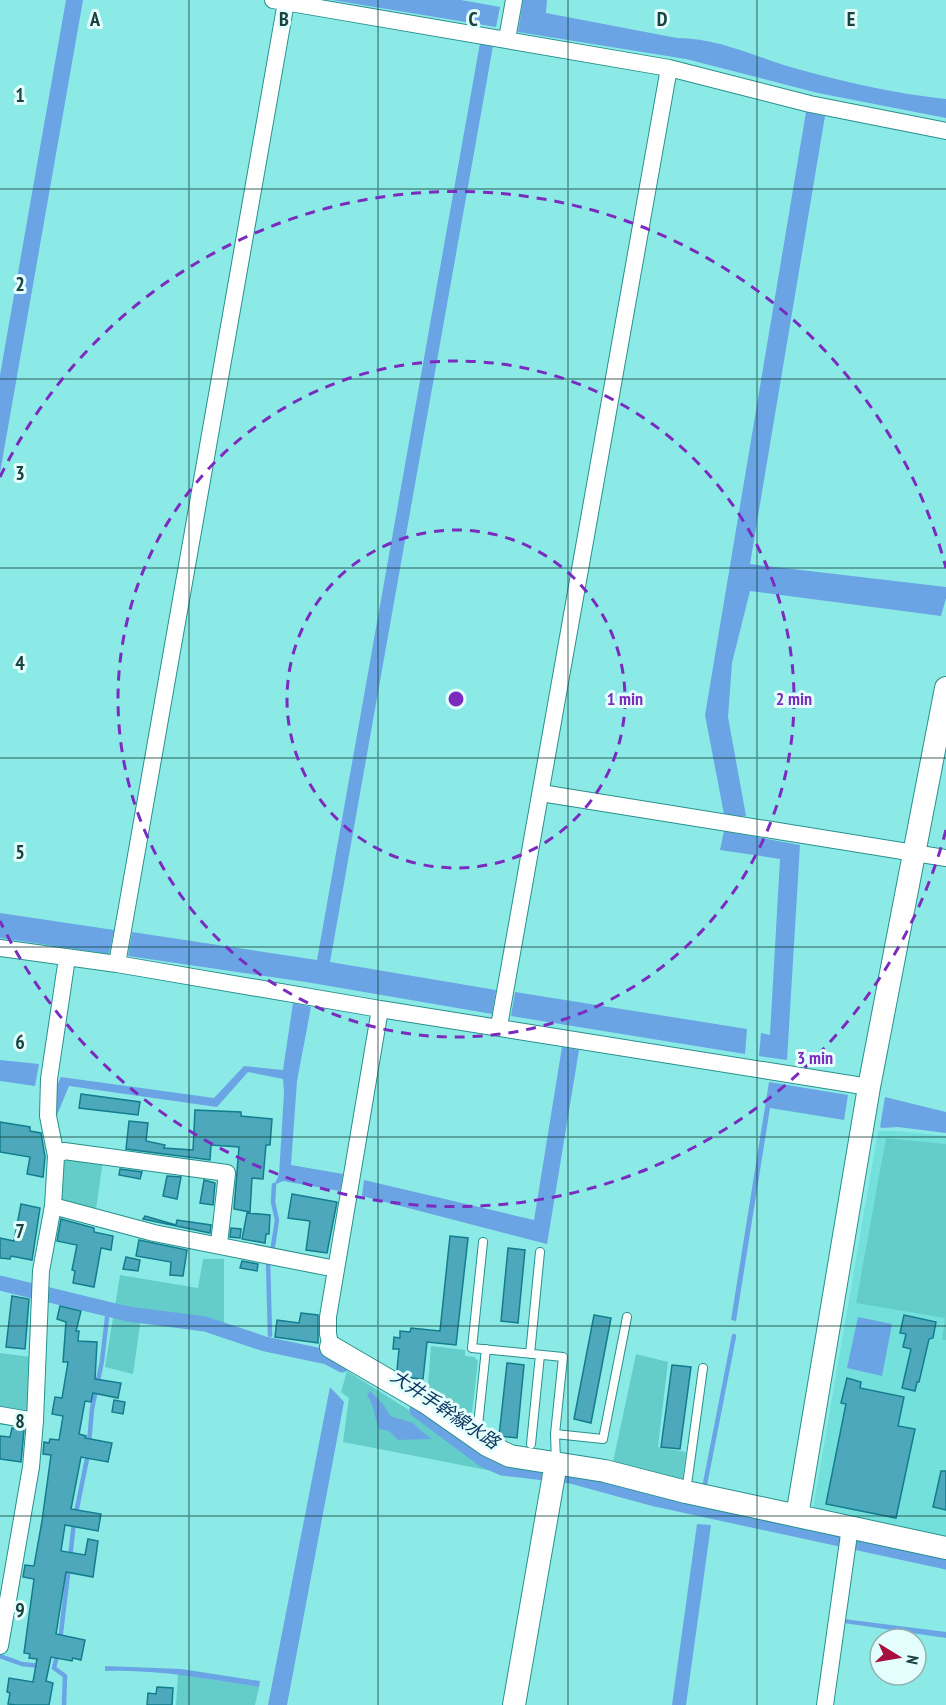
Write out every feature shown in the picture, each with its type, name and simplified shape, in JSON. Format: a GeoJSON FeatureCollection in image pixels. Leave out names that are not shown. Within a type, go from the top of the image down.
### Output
{"type":"FeatureCollection","features":[{"type":"Feature","properties":{"kind":"street"},"geometry":{"type":"LineString","coordinates":[[507,39],[514,0]]}},
{"type":"Feature","properties":{"kind":"street"},"geometry":{"type":"LineString","coordinates":[[117,964],[279,1],[669,68],[810,104],[946,131]]}},
{"type":"Feature","properties":{"kind":"street"},"geometry":{"type":"LineString","coordinates":[[499,1026],[669,68]]}},
{"type":"Feature","properties":{"kind":"street"},"geometry":{"type":"LineString","coordinates":[[797,1516],[870,1087],[946,688]]}},
{"type":"Feature","properties":{"kind":"street"},"geometry":{"type":"LineString","coordinates":[[541,793],[946,858]]}},
{"type":"Feature","properties":{"kind":"street"},"geometry":{"type":"LineString","coordinates":[[0,948],[117,964],[380,1009],[499,1026],[870,1087]]}},
{"type":"Feature","properties":{"kind":"street"},"geometry":{"type":"LineString","coordinates":[[0,1646],[31,1467],[41,1271],[53,1206],[56,1156],[48,1116],[49,1079],[67,958]]}},
{"type":"Feature","properties":{"kind":"street"},"geometry":{"type":"LineString","coordinates":[[380,1009],[328,1317],[331,1347],[427,1403],[487,1445],[510,1456],[555,1470],[605,1471],[686,1492],[797,1516],[849,1537],[946,1548]]}},
{"type":"Feature","properties":{"kind":"street"},"geometry":{"type":"LineString","coordinates":[[56,1156],[64,1152],[227,1173],[219,1244]]}},
{"type":"Feature","properties":{"kind":"street"},"geometry":{"type":"LineString","coordinates":[[53,1206],[154,1233],[219,1244],[336,1269]]}},
{"type":"Feature","properties":{"kind":"street"},"geometry":{"type":"LineString","coordinates":[[0,1414],[35,1420]]}},
{"type":"Feature","properties":{"kind":"street"},"geometry":{"type":"LineString","coordinates":[[514,1705],[555,1470]]}},
{"type":"Feature","properties":{"kind":"street"},"geometry":{"type":"LineString","coordinates":[[825,1705],[849,1537]]}},
{"type":"Feature","properties":{"kind":"lane"},"geometry":{"type":"LineString","coordinates":[[483,1242],[472,1348],[563,1357],[555,1434],[555,1470]]}},
{"type":"Feature","properties":{"kind":"lane"},"geometry":{"type":"LineString","coordinates":[[530,1354],[540,1252]]}},
{"type":"Feature","properties":{"kind":"lane"},"geometry":{"type":"LineString","coordinates":[[555,1434],[603,1439],[627,1317]]}},
{"type":"Feature","properties":{"kind":"lane"},"geometry":{"type":"LineString","coordinates":[[477,1438],[486,1349]]}},
{"type":"Feature","properties":{"kind":"lane"},"geometry":{"type":"LineString","coordinates":[[531,1444],[540,1355]]}},
{"type":"Feature","properties":{"kind":"lane"},"geometry":{"type":"LineString","coordinates":[[686,1492],[703,1368]]}},
{"type":"Feature","properties":{"kind":"shaded area"},"geometry":{"type":"Polygon","coordinates":[[[66,0],[83,0],[0,473],[0,375],[66,0]]]}},
{"type":"Feature","properties":{"kind":"shaded area"},"geometry":{"type":"Polygon","coordinates":[[[332,0],[461,0],[500,7],[496,27],[332,0]]]}},
{"type":"Feature","properties":{"kind":"shaded area"},"geometry":{"type":"Polygon","coordinates":[[[523,0],[547,0],[546,13],[677,38],[709,41],[837,79],[891,91],[946,99],[946,118],[818,93],[686,59],[518,32],[523,0]]]}},
{"type":"Feature","properties":{"kind":"shaded area"},"geometry":{"type":"Polygon","coordinates":[[[480,43],[493,46],[330,962],[496,990],[492,1014],[306,982],[128,956],[132,932],[317,960],[480,43]]]}},
{"type":"Feature","properties":{"kind":"shaded area"},"geometry":{"type":"Polygon","coordinates":[[[806,112],[825,116],[750,564],[946,587],[946,598],[941,616],[750,591],[732,663],[728,717],[746,816],[737,817],[724,814],[705,715],[806,112]]]}},
{"type":"Feature","properties":{"kind":"shaded area"},"geometry":{"type":"Polygon","coordinates":[[[724,831],[800,845],[787,1060],[759,1056],[761,1033],[770,1035],[780,859],[720,850],[724,831]]]}},
{"type":"Feature","properties":{"kind":"shaded area"},"geometry":{"type":"Polygon","coordinates":[[[0,913],[114,930],[109,954],[0,938],[0,913]]]}},
{"type":"Feature","properties":{"kind":"shaded area"},"geometry":{"type":"Polygon","coordinates":[[[515,992],[747,1029],[745,1054],[511,1016],[515,992]]]}},
{"type":"Feature","properties":{"kind":"shaded area"},"geometry":{"type":"Polygon","coordinates":[[[293,1003],[311,1007],[297,1081],[291,1165],[343,1174],[340,1191],[283,1181],[274,1185],[279,1175],[283,1079],[248,1072],[217,1107],[69,1086],[54,1122],[56,1088],[61,1077],[214,1098],[244,1066],[283,1070],[293,1003]]]}},
{"type":"Feature","properties":{"kind":"shaded area"},"geometry":{"type":"Polygon","coordinates":[[[562,1047],[579,1050],[547,1244],[362,1196],[364,1180],[534,1220],[562,1047]]]}},
{"type":"Feature","properties":{"kind":"shaded area"},"geometry":{"type":"Polygon","coordinates":[[[0,1060],[39,1064],[35,1086],[0,1081],[0,1060]]]}},
{"type":"Feature","properties":{"kind":"shaded area"},"geometry":{"type":"Polygon","coordinates":[[[769,1082],[848,1095],[844,1120],[770,1108],[736,1321],[731,1320],[769,1082]]]}},
{"type":"Feature","properties":{"kind":"shaded area"},"geometry":{"type":"Polygon","coordinates":[[[885,1097],[946,1112],[946,1133],[880,1127],[885,1097]]]}},
{"type":"Feature","properties":{"kind":"shaded area"},"geometry":{"type":"Polygon","coordinates":[[[878,1131],[946,1136],[946,1537],[813,1509],[878,1131]]]}},
{"type":"Feature","properties":{"kind":"shaded area"},"geometry":{"type":"Polygon","coordinates":[[[886,1138],[946,1144],[946,1340],[942,1340],[945,1318],[856,1303],[886,1138]]]}},
{"type":"Feature","properties":{"kind":"shaded area"},"geometry":{"type":"Polygon","coordinates":[[[70,1157],[103,1161],[96,1209],[66,1203],[60,1197],[62,1162],[70,1157]]]}},
{"type":"Feature","properties":{"kind":"shaded area"},"geometry":{"type":"Polygon","coordinates":[[[203,1259],[224,1259],[224,1327],[206,1321],[142,1311],[133,1374],[105,1367],[120,1275],[198,1288],[203,1259]]]}},
{"type":"Feature","properties":{"kind":"shaded area"},"geometry":{"type":"Polygon","coordinates":[[[858,1317],[892,1324],[882,1376],[847,1368],[858,1317]]]}},
{"type":"Feature","properties":{"kind":"shaded area"},"geometry":{"type":"Polygon","coordinates":[[[431,1346],[465,1350],[465,1356],[474,1357],[478,1361],[472,1413],[467,1420],[428,1386],[431,1346]]]}},
{"type":"Feature","properties":{"kind":"shaded area"},"geometry":{"type":"Polygon","coordinates":[[[0,1353],[31,1357],[31,1416],[0,1411],[0,1353]]]}},
{"type":"Feature","properties":{"kind":"shaded area"},"geometry":{"type":"Polygon","coordinates":[[[636,1354],[668,1362],[658,1447],[686,1452],[682,1482],[613,1462],[636,1354]]]}},
{"type":"Feature","properties":{"kind":"shaded area"},"geometry":{"type":"Polygon","coordinates":[[[347,1371],[428,1422],[492,1471],[343,1442],[349,1398],[341,1392],[347,1371]]]}},
{"type":"Feature","properties":{"kind":"shaded area"},"geometry":{"type":"Polygon","coordinates":[[[330,1387],[344,1402],[287,1705],[268,1705],[330,1387]]]}},
{"type":"Feature","properties":{"kind":"shaded area"},"geometry":{"type":"Polygon","coordinates":[[[370,1391],[383,1404],[390,1416],[413,1423],[432,1439],[398,1440],[389,1431],[379,1429],[367,1395],[370,1391]]]}},
{"type":"Feature","properties":{"kind":"shaded area"},"geometry":{"type":"Polygon","coordinates":[[[697,1524],[711,1525],[686,1705],[672,1705],[697,1524]]]}},
{"type":"Feature","properties":{"kind":"shaded area"},"geometry":{"type":"Polygon","coordinates":[[[844,1619],[907,1627],[871,1627],[844,1623],[844,1619]]]}},
{"type":"Feature","properties":{"kind":"shaded area"},"geometry":{"type":"Polygon","coordinates":[[[928,1630],[946,1632],[946,1638],[928,1635],[928,1630]]]}},
{"type":"Feature","properties":{"kind":"shaded area"},"geometry":{"type":"Polygon","coordinates":[[[105,1666],[181,1669],[260,1681],[259,1687],[163,1673],[105,1671],[105,1666]]]}},
{"type":"Feature","properties":{"kind":"shaded area"},"geometry":{"type":"Polygon","coordinates":[[[178,1674],[259,1687],[255,1705],[176,1705],[178,1674]]]}},
{"type":"Feature","properties":{"kind":"building"},"geometry":{"type":"Polygon","coordinates":[[[81,1094],[140,1102],[138,1115],[79,1108],[81,1094]]]}},
{"type":"Feature","properties":{"kind":"building"},"geometry":{"type":"Polygon","coordinates":[[[195,1110],[241,1112],[241,1116],[272,1119],[270,1145],[266,1145],[263,1179],[252,1178],[250,1212],[234,1209],[239,1147],[211,1145],[210,1160],[126,1149],[129,1121],[148,1123],[146,1141],[165,1145],[164,1148],[193,1150],[195,1110]]]}},
{"type":"Feature","properties":{"kind":"building"},"geometry":{"type":"Polygon","coordinates":[[[0,1122],[30,1127],[30,1131],[41,1133],[45,1157],[43,1177],[27,1174],[30,1157],[0,1152],[0,1122]]]}},
{"type":"Feature","properties":{"kind":"building"},"geometry":{"type":"Polygon","coordinates":[[[120,1169],[142,1172],[140,1179],[119,1175],[120,1169]]]}},
{"type":"Feature","properties":{"kind":"building"},"geometry":{"type":"Polygon","coordinates":[[[167,1176],[181,1177],[177,1199],[163,1196],[167,1176]]]}},
{"type":"Feature","properties":{"kind":"building"},"geometry":{"type":"Polygon","coordinates":[[[204,1180],[215,1183],[213,1205],[200,1203],[204,1180]]]}},
{"type":"Feature","properties":{"kind":"building"},"geometry":{"type":"Polygon","coordinates":[[[292,1194],[337,1202],[327,1253],[306,1250],[310,1221],[288,1218],[292,1194]]]}},
{"type":"Feature","properties":{"kind":"building"},"geometry":{"type":"Polygon","coordinates":[[[21,1204],[40,1208],[32,1260],[11,1256],[10,1259],[0,1258],[0,1238],[14,1241],[21,1204]]]}},
{"type":"Feature","properties":{"kind":"building"},"geometry":{"type":"Polygon","coordinates":[[[247,1213],[270,1215],[269,1234],[266,1234],[265,1243],[242,1239],[247,1213]]]}},
{"type":"Feature","properties":{"kind":"building"},"geometry":{"type":"Polygon","coordinates":[[[145,1216],[176,1225],[177,1220],[211,1225],[210,1233],[143,1219],[145,1216]]]}},
{"type":"Feature","properties":{"kind":"building"},"geometry":{"type":"Polygon","coordinates":[[[61,1219],[94,1228],[94,1232],[113,1236],[111,1250],[101,1248],[94,1287],[73,1283],[75,1271],[72,1270],[77,1245],[57,1241],[61,1219]]]}},
{"type":"Feature","properties":{"kind":"building"},"geometry":{"type":"Polygon","coordinates":[[[231,1228],[241,1229],[240,1238],[230,1237],[231,1228]]]}},
{"type":"Feature","properties":{"kind":"building"},"geometry":{"type":"Polygon","coordinates":[[[450,1236],[468,1238],[456,1345],[427,1342],[423,1379],[411,1378],[397,1370],[399,1349],[393,1349],[394,1337],[400,1338],[400,1331],[410,1332],[411,1328],[440,1331],[450,1236]]]}},
{"type":"Feature","properties":{"kind":"building"},"geometry":{"type":"Polygon","coordinates":[[[139,1240],[187,1250],[183,1276],[170,1275],[171,1262],[136,1256],[139,1240]]]}},
{"type":"Feature","properties":{"kind":"building"},"geometry":{"type":"Polygon","coordinates":[[[508,1248],[525,1250],[518,1323],[501,1321],[508,1248]]]}},
{"type":"Feature","properties":{"kind":"building"},"geometry":{"type":"Polygon","coordinates":[[[126,1257],[140,1260],[138,1271],[123,1269],[126,1257]]]}},
{"type":"Feature","properties":{"kind":"building"},"geometry":{"type":"Polygon","coordinates":[[[242,1261],[258,1264],[257,1271],[240,1268],[242,1261]]]}},
{"type":"Feature","properties":{"kind":"building"},"geometry":{"type":"Polygon","coordinates":[[[12,1296],[29,1299],[25,1349],[6,1347],[12,1296]]]}},
{"type":"Feature","properties":{"kind":"building"},"geometry":{"type":"Polygon","coordinates":[[[60,1306],[81,1311],[76,1331],[79,1331],[78,1341],[97,1342],[95,1379],[121,1383],[118,1398],[93,1393],[91,1402],[85,1401],[79,1434],[86,1436],[85,1438],[112,1443],[108,1462],[81,1457],[71,1509],[101,1514],[98,1531],[65,1525],[61,1551],[85,1555],[88,1539],[98,1541],[93,1577],[66,1572],[56,1634],[85,1640],[81,1660],[73,1658],[72,1661],[51,1657],[46,1681],[53,1683],[49,1705],[16,1705],[8,1704],[9,1678],[33,1682],[37,1659],[29,1658],[30,1654],[24,1653],[34,1579],[23,1577],[25,1565],[34,1566],[42,1521],[51,1455],[43,1454],[44,1442],[49,1443],[50,1439],[59,1440],[63,1416],[52,1414],[55,1397],[62,1398],[68,1362],[63,1362],[66,1322],[57,1319],[60,1306]]]}},
{"type":"Feature","properties":{"kind":"building"},"geometry":{"type":"Polygon","coordinates":[[[301,1313],[318,1315],[318,1343],[275,1337],[277,1320],[299,1323],[301,1313]]]}},
{"type":"Feature","properties":{"kind":"building"},"geometry":{"type":"Polygon","coordinates":[[[594,1315],[611,1318],[591,1423],[574,1419],[594,1315]]]}},
{"type":"Feature","properties":{"kind":"building"},"geometry":{"type":"Polygon","coordinates":[[[904,1315],[936,1322],[915,1391],[902,1388],[911,1349],[903,1347],[906,1334],[900,1333],[904,1315]]]}},
{"type":"Feature","properties":{"kind":"building"},"geometry":{"type":"Polygon","coordinates":[[[507,1363],[524,1365],[517,1438],[499,1436],[507,1363]]]}},
{"type":"Feature","properties":{"kind":"building"},"geometry":{"type":"Polygon","coordinates":[[[672,1365],[691,1367],[680,1449],[661,1447],[672,1365]]]}},
{"type":"Feature","properties":{"kind":"building"},"geometry":{"type":"Polygon","coordinates":[[[847,1378],[861,1382],[860,1388],[904,1397],[898,1426],[915,1429],[896,1518],[826,1504],[846,1404],[841,1403],[847,1378]]]}},
{"type":"Feature","properties":{"kind":"building"},"geometry":{"type":"Polygon","coordinates":[[[114,1400],[125,1402],[123,1414],[112,1412],[114,1400]]]}},
{"type":"Feature","properties":{"kind":"building"},"geometry":{"type":"Polygon","coordinates":[[[12,1428],[24,1430],[21,1462],[0,1459],[0,1436],[10,1437],[12,1428]]]}},
{"type":"Feature","properties":{"kind":"building"},"geometry":{"type":"Polygon","coordinates":[[[941,1471],[946,1471],[946,1510],[933,1507],[941,1471]]]}},
{"type":"Feature","properties":{"kind":"building"},"geometry":{"type":"Polygon","coordinates":[[[157,1687],[173,1688],[172,1705],[147,1705],[148,1693],[156,1694],[157,1687]]]}},
{"type":"Feature","properties":{"kind":"waterway"},"geometry":{"type":"LineString","coordinates":[[273,1246],[277,1220],[273,1202],[274,1185]]}},
{"type":"Feature","properties":{"kind":"waterway"},"geometry":{"type":"LineString","coordinates":[[268,1260],[270,1335]]}},
{"type":"Feature","properties":{"kind":"waterway","name":"大井手幹線水路"},"geometry":{"type":"LineString","coordinates":[[0,1283],[128,1314],[205,1324],[265,1344],[327,1357],[342,1365]]}},
{"type":"Feature","properties":{"kind":"waterway"},"geometry":{"type":"LineString","coordinates":[[89,1443],[92,1409],[102,1361],[108,1309]]}},
{"type":"Feature","properties":{"kind":"waterway"},"geometry":{"type":"LineString","coordinates":[[705,1484],[734,1336]]}},
{"type":"Feature","properties":{"kind":"waterway","name":"大井手幹線水路"},"geometry":{"type":"LineString","coordinates":[[417,1410],[484,1460],[502,1468],[571,1476],[655,1499],[946,1562]]}},
{"type":"Feature","properties":{"kind":"waterway"},"geometry":{"type":"LineString","coordinates":[[76,1513],[88,1454]]}},
{"type":"Feature","properties":{"kind":"waterway"},"geometry":{"type":"LineString","coordinates":[[70,1558],[74,1522]]}},
{"type":"Feature","properties":{"kind":"waterway"},"geometry":{"type":"LineString","coordinates":[[60,1641],[69,1566]]}},
{"type":"Feature","properties":{"kind":"waterway"},"geometry":{"type":"LineString","coordinates":[[58,1652],[54,1668],[65,1676],[64,1705]]}},
{"type":"Feature","properties":{"kind":"waterway"},"geometry":{"type":"LineString","coordinates":[[0,1656],[22,1664],[40,1666]]}}]}
